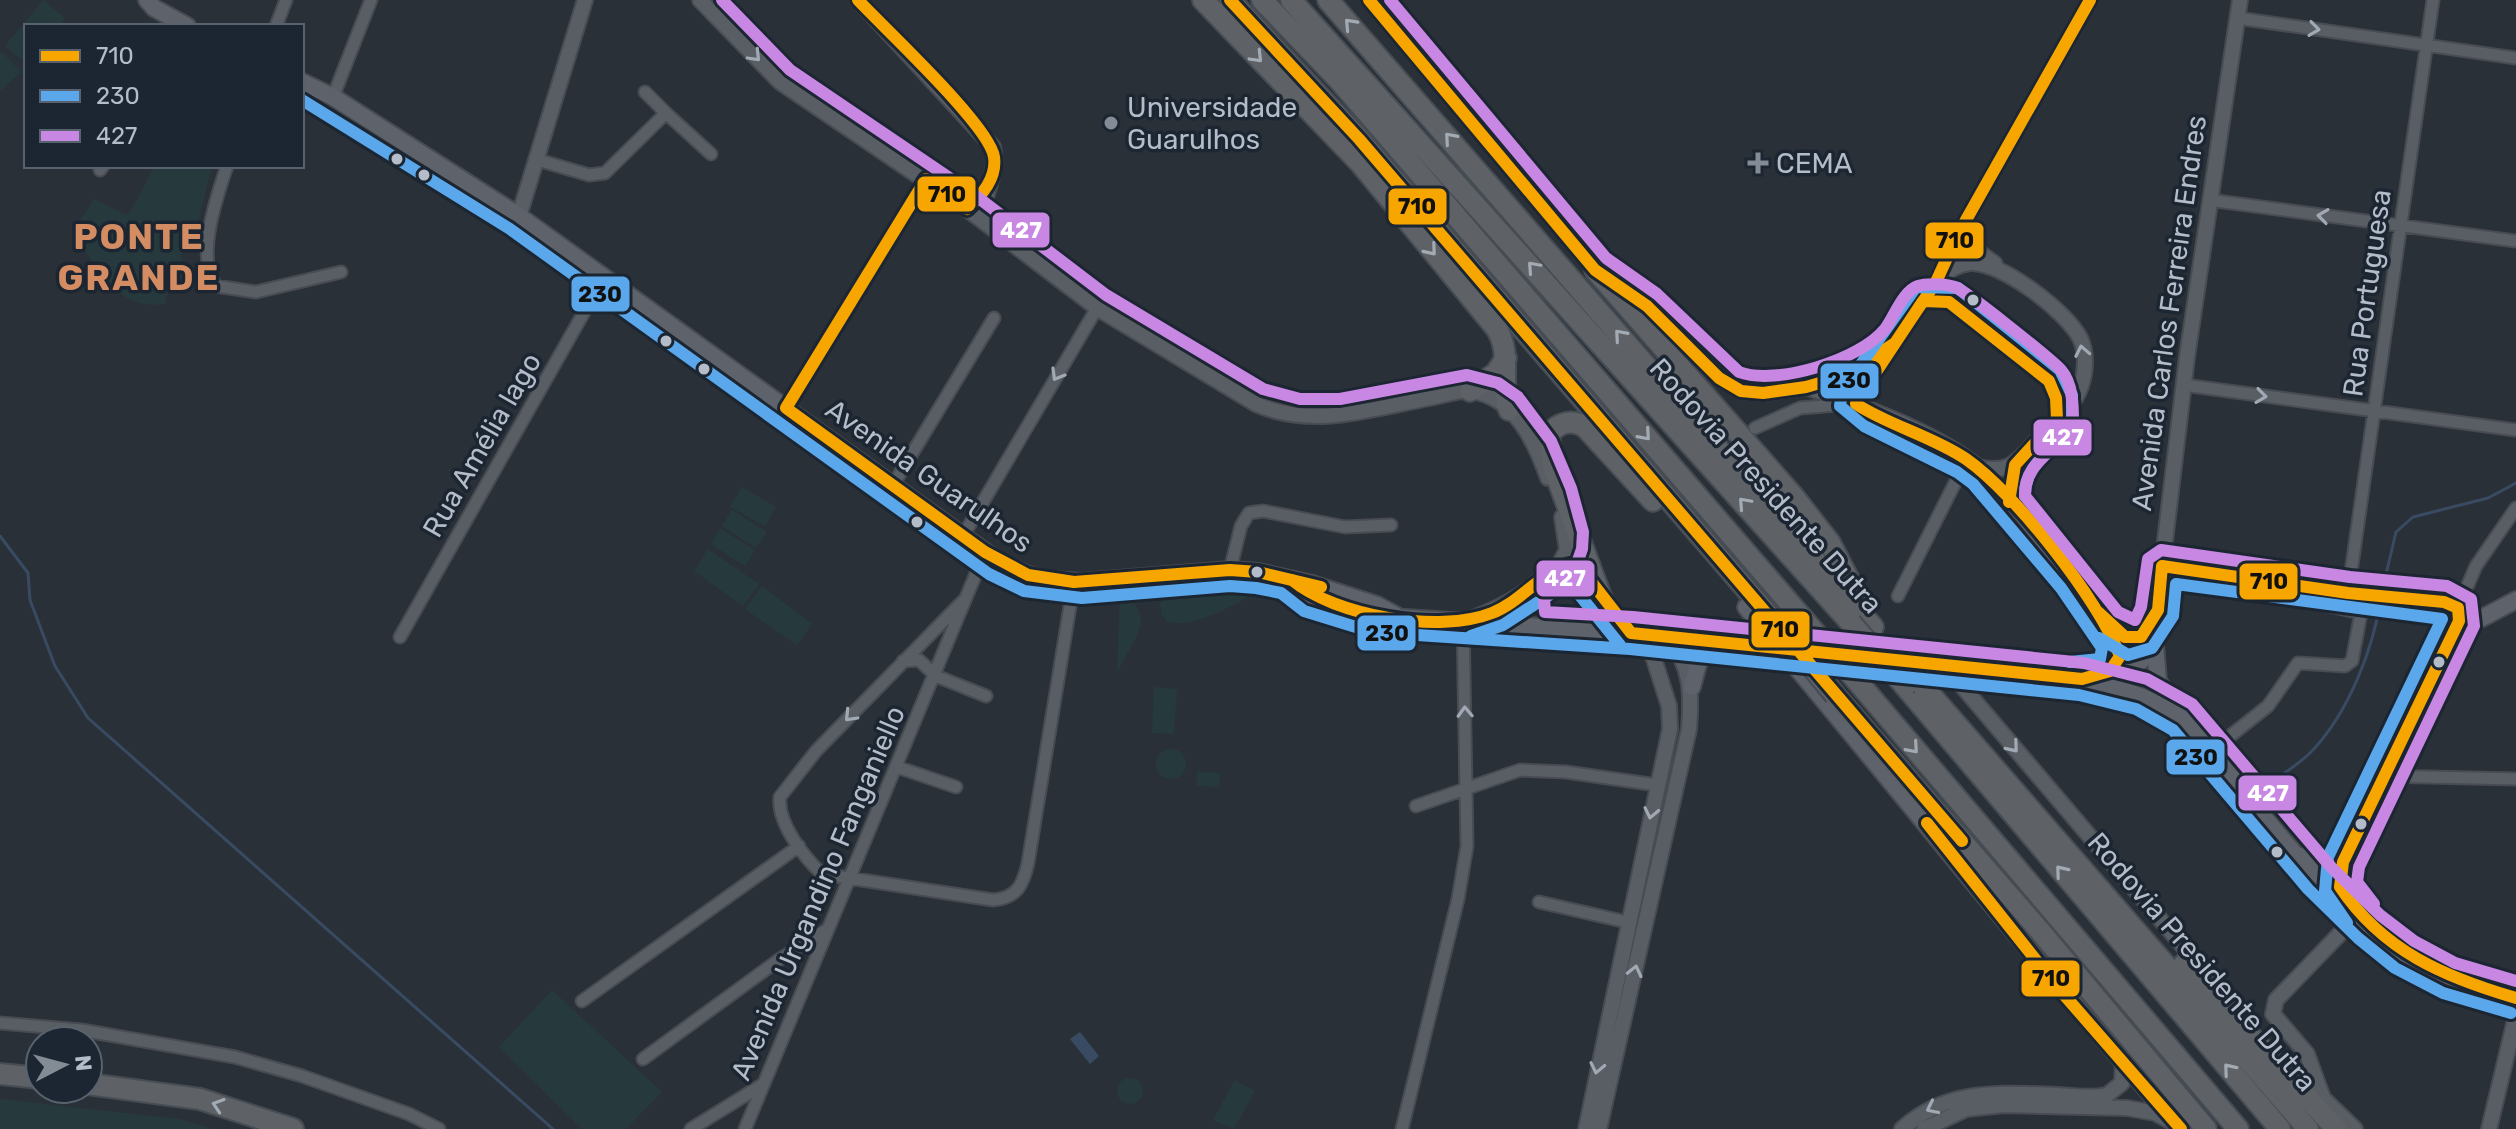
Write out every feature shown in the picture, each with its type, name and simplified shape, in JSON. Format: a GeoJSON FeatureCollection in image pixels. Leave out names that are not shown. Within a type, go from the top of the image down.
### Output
{"type":"FeatureCollection","features":[{"type":"Feature","properties":{"kind":"highway"},"geometry":{"type":"LineString","coordinates":[[1203,0],[1361,164],[1496,328],[1506,358],[1503,386],[1509,410]]}},
{"type":"Feature","properties":{"kind":"highway"},"geometry":{"type":"LineString","coordinates":[[1230,0],[1359,139],[1777,634],[1835,695],[2041,932],[2206,1129]]}},
{"type":"Feature","properties":{"kind":"highway","name":"Rodovia Presidente Dutra"},"geometry":{"type":"LineString","coordinates":[[1262,0],[1349,91],[2238,1129]]}},
{"type":"Feature","properties":{"kind":"highway","name":"Rodovia Presidente Dutra"},"geometry":{"type":"LineString","coordinates":[[1291,0],[1863,623]]}},
{"type":"Feature","properties":{"kind":"highway","name":"Rodovia Presidente Dutra"},"geometry":{"type":"LineString","coordinates":[[1328,0],[1863,623],[2280,1129]]}},
{"type":"Feature","properties":{"kind":"highway"},"geometry":{"type":"LineString","coordinates":[[1595,270],[1794,497],[1840,560],[1863,623]]}},
{"type":"Feature","properties":{"kind":"highway"},"geometry":{"type":"LineString","coordinates":[[1470,391],[1500,370],[1506,358]]}},
{"type":"Feature","properties":{"kind":"highway"},"geometry":{"type":"LineString","coordinates":[[1603,602],[1550,456],[1549,435],[1554,428],[1571,422],[1585,427],[1746,607],[1777,634]]}},
{"type":"Feature","properties":{"kind":"highway","name":"Rodovia Presidente Dutra"},"geometry":{"type":"LineString","coordinates":[[1914,686],[2111,899],[2308,1129]]}},
{"type":"Feature","properties":{"kind":"highway"},"geometry":{"type":"LineString","coordinates":[[1947,787],[1948,798],[2223,1129]]}},
{"type":"Feature","properties":{"kind":"highway"},"geometry":{"type":"LineString","coordinates":[[2111,899],[2155,932],[2336,1129]]}},
{"type":"Feature","properties":{"kind":"highway"},"geometry":{"type":"LineString","coordinates":[[0,1074],[24,1076]]}},
{"type":"Feature","properties":{"kind":"highway"},"geometry":{"type":"LineString","coordinates":[[104,1086],[200,1099],[293,1129]]}},
{"type":"Feature","properties":{"kind":"main road"},"geometry":{"type":"LineString","coordinates":[[147,0],[154,8],[182,24]]}},
{"type":"Feature","properties":{"kind":"main road","name":"Avenida Guarulhos"},"geometry":{"type":"LineString","coordinates":[[304,83],[333,97],[519,216],[985,552],[1028,575],[1074,582],[1230,570],[1258,572],[1377,605],[1397,616],[1712,642],[1777,634]]}},
{"type":"Feature","properties":{"kind":"main road"},"geometry":{"type":"LineString","coordinates":[[1467,621],[1528,591],[1557,568],[1570,565],[1584,571],[1603,602],[1631,633]]}},
{"type":"Feature","properties":{"kind":"main road"},"geometry":{"type":"LineString","coordinates":[[2162,566],[2348,593],[2398,597],[2488,615],[2516,600]]}},
{"type":"Feature","properties":{"kind":"main road","name":"Avenida Carlos Ferreira Endres"},"geometry":{"type":"LineString","coordinates":[[2162,566],[2155,643],[2158,681],[2183,717]]}},
{"type":"Feature","properties":{"kind":"main road"},"geometry":{"type":"LineString","coordinates":[[1528,591],[1526,610],[1538,628]]}},
{"type":"Feature","properties":{"kind":"main road"},"geometry":{"type":"LineString","coordinates":[[1746,607],[1943,841],[2059,989],[2181,1128]]}},
{"type":"Feature","properties":{"kind":"main road"},"geometry":{"type":"LineString","coordinates":[[1692,687],[1698,664],[1712,642]]}},
{"type":"Feature","properties":{"kind":"main road"},"geometry":{"type":"LineString","coordinates":[[2082,679],[2138,666],[2150,656],[2155,643]]}},
{"type":"Feature","properties":{"kind":"main road"},"geometry":{"type":"LineString","coordinates":[[1945,666],[2082,679],[2135,691],[2183,717],[2297,853],[2363,922],[2428,968],[2516,998]]}},
{"type":"Feature","properties":{"kind":"main road"},"geometry":{"type":"LineString","coordinates":[[2297,853],[2312,862],[2343,862]]}},
{"type":"Feature","properties":{"kind":"street"},"geometry":{"type":"LineString","coordinates":[[277,24],[286,0]]}},
{"type":"Feature","properties":{"kind":"street"},"geometry":{"type":"LineString","coordinates":[[333,97],[371,0]]}},
{"type":"Feature","properties":{"kind":"street"},"geometry":{"type":"LineString","coordinates":[[519,216],[585,0]]}},
{"type":"Feature","properties":{"kind":"street"},"geometry":{"type":"LineString","coordinates":[[700,0],[780,82],[926,179],[1097,308],[1256,404],[1279,414],[1318,419],[1470,391],[1509,410],[1534,440],[1565,527],[1567,550],[1557,568]]}},
{"type":"Feature","properties":{"kind":"street"},"geometry":{"type":"LineString","coordinates":[[858,0],[986,135],[996,157],[995,169],[984,195],[981,219]]}},
{"type":"Feature","properties":{"kind":"street"},"geometry":{"type":"LineString","coordinates":[[1369,0],[1595,270],[1647,306],[1730,386],[1763,393],[1806,387],[1853,372],[1895,343]]}},
{"type":"Feature","properties":{"kind":"street"},"geometry":{"type":"LineString","coordinates":[[1856,404],[1857,393],[1936,282],[1957,236],[2090,0]]}},
{"type":"Feature","properties":{"kind":"street","name":"Avenida Carlos Ferreira Endres"},"geometry":{"type":"LineString","coordinates":[[2162,566],[2209,200],[2240,0]]}},
{"type":"Feature","properties":{"kind":"street","name":"Rua Portuguesa"},"geometry":{"type":"LineString","coordinates":[[2348,593],[2433,0]]}},
{"type":"Feature","properties":{"kind":"street"},"geometry":{"type":"LineString","coordinates":[[2237,18],[2516,58]]}},
{"type":"Feature","properties":{"kind":"street"},"geometry":{"type":"LineString","coordinates":[[645,92],[711,154]]}},
{"type":"Feature","properties":{"kind":"street"},"geometry":{"type":"LineString","coordinates":[[538,160],[589,175],[605,173],[666,113]]}},
{"type":"Feature","properties":{"kind":"street"},"geometry":{"type":"LineString","coordinates":[[226,168],[214,203],[206,260],[216,286],[256,292],[341,272]]}},
{"type":"Feature","properties":{"kind":"street"},"geometry":{"type":"LineString","coordinates":[[786,408],[926,179]]}},
{"type":"Feature","properties":{"kind":"street"},"geometry":{"type":"LineString","coordinates":[[967,209],[984,195]]}},
{"type":"Feature","properties":{"kind":"street"},"geometry":{"type":"LineString","coordinates":[[2209,200],[2516,241]]}},
{"type":"Feature","properties":{"kind":"street"},"geometry":{"type":"LineString","coordinates":[[1957,236],[2071,325],[2081,342],[2085,361],[2080,389],[2072,404],[2012,467],[2007,483],[2009,502]]}},
{"type":"Feature","properties":{"kind":"street"},"geometry":{"type":"LineString","coordinates":[[1936,282],[1955,267],[1972,263],[2012,276]]}},
{"type":"Feature","properties":{"kind":"street","name":"Rua Amélia lago"},"geometry":{"type":"LineString","coordinates":[[400,637],[604,277]]}},
{"type":"Feature","properties":{"kind":"street"},"geometry":{"type":"LineString","coordinates":[[963,536],[1097,308]]}},
{"type":"Feature","properties":{"kind":"street"},"geometry":{"type":"LineString","coordinates":[[893,485],[994,318]]}},
{"type":"Feature","properties":{"kind":"street"},"geometry":{"type":"LineString","coordinates":[[2184,385],[2516,430]]}},
{"type":"Feature","properties":{"kind":"street"},"geometry":{"type":"LineString","coordinates":[[1806,387],[1856,404],[1972,463],[1996,471],[2012,467]]}},
{"type":"Feature","properties":{"kind":"street"},"geometry":{"type":"LineString","coordinates":[[1755,428],[1800,408],[1856,404]]}},
{"type":"Feature","properties":{"kind":"street"},"geometry":{"type":"LineString","coordinates":[[1972,463],[2009,502],[2107,624],[2125,637],[2136,639],[2149,627],[2158,610]]}},
{"type":"Feature","properties":{"kind":"street"},"geometry":{"type":"LineString","coordinates":[[1898,596],[1972,463]]}},
{"type":"Feature","properties":{"kind":"street"},"geometry":{"type":"LineString","coordinates":[[2325,1102],[2307,1054],[2272,1009],[2276,1000],[2363,922],[2340,887],[2343,862],[2468,582],[2516,508]]}},
{"type":"Feature","properties":{"kind":"street"},"geometry":{"type":"LineString","coordinates":[[1230,570],[1241,526],[1249,513],[1263,511],[1345,527],[1391,525]]}},
{"type":"Feature","properties":{"kind":"street","name":"Avenida Urgandino Fanganiello"},"geometry":{"type":"LineString","coordinates":[[745,1129],[985,552]]}},
{"type":"Feature","properties":{"kind":"street"},"geometry":{"type":"LineString","coordinates":[[963,601],[787,784],[779,805],[799,846],[822,874],[993,900],[1004,899],[1019,890],[1028,863],[1074,582]]}},
{"type":"Feature","properties":{"kind":"street"},"geometry":{"type":"LineString","coordinates":[[2211,751],[2268,706],[2298,663],[2345,666],[2352,661],[2361,613],[2321,604],[2321,589]]}},
{"type":"Feature","properties":{"kind":"street"},"geometry":{"type":"LineString","coordinates":[[1402,1129],[1463,872],[1468,790],[1467,621]]}},
{"type":"Feature","properties":{"kind":"street"},"geometry":{"type":"LineString","coordinates":[[2105,675],[2115,668],[2120,656],[2107,624]]}},
{"type":"Feature","properties":{"kind":"street"},"geometry":{"type":"LineString","coordinates":[[1586,1129],[1670,727],[1669,706],[1653,656],[1631,633]]}},
{"type":"Feature","properties":{"kind":"street"},"geometry":{"type":"LineString","coordinates":[[1599,1129],[1689,729],[1692,687],[1685,663],[1669,637]]}},
{"type":"Feature","properties":{"kind":"street"},"geometry":{"type":"LineString","coordinates":[[903,661],[919,660],[936,676],[986,696]]}},
{"type":"Feature","properties":{"kind":"street"},"geometry":{"type":"LineString","coordinates":[[1945,666],[2254,1028],[2355,1129]]}},
{"type":"Feature","properties":{"kind":"street"},"geometry":{"type":"LineString","coordinates":[[1670,727],[1689,729]]}},
{"type":"Feature","properties":{"kind":"street"},"geometry":{"type":"LineString","coordinates":[[897,767],[956,787]]}},
{"type":"Feature","properties":{"kind":"street"},"geometry":{"type":"LineString","coordinates":[[1416,806],[1520,770],[1566,772],[1657,785]]}},
{"type":"Feature","properties":{"kind":"street"},"geometry":{"type":"LineString","coordinates":[[2384,776],[2516,779]]}},
{"type":"Feature","properties":{"kind":"street"},"geometry":{"type":"LineString","coordinates":[[582,1001],[799,846]]}},
{"type":"Feature","properties":{"kind":"street"},"geometry":{"type":"LineString","coordinates":[[1641,860],[1659,864]]}},
{"type":"Feature","properties":{"kind":"street"},"geometry":{"type":"LineString","coordinates":[[1539,902],[1627,922]]}},
{"type":"Feature","properties":{"kind":"street"},"geometry":{"type":"LineString","coordinates":[[643,1059],[780,959],[828,928]]}},
{"type":"Feature","properties":{"kind":"street"},"geometry":{"type":"LineString","coordinates":[[2489,1129],[2516,1016]]}},
{"type":"Feature","properties":{"kind":"street"},"geometry":{"type":"LineString","coordinates":[[0,1023],[81,1030],[235,1057],[302,1076],[409,1114],[439,1129]]}},
{"type":"Feature","properties":{"kind":"street"},"geometry":{"type":"LineString","coordinates":[[1902,1129],[1943,1103],[1983,1093],[2103,1096],[2122,1083],[2123,1063]]}},
{"type":"Feature","properties":{"kind":"street"},"geometry":{"type":"LineString","coordinates":[[691,1129],[763,1084]]}},
{"type":"Feature","properties":{"kind":"street"},"geometry":{"type":"LineString","coordinates":[[1924,1129],[1966,1109],[2004,1105],[2141,1109],[2181,1128]]}},
{"type":"Feature","properties":{"kind":"green space"},"geometry":{"type":"Polygon","coordinates":[[[43,0],[65,18],[60,24],[24,24],[24,61],[5,46],[43,0]]]}},
{"type":"Feature","properties":{"kind":"green space"},"geometry":{"type":"Polygon","coordinates":[[[0,53],[21,72],[0,91],[0,53]]]}},
{"type":"Feature","properties":{"kind":"green space"},"geometry":{"type":"Polygon","coordinates":[[[154,168],[212,168],[193,243],[181,254],[184,276],[169,286],[165,304],[147,304],[120,293],[100,272],[72,232],[94,199],[126,215],[154,168]]]}},
{"type":"Feature","properties":{"kind":"green space"},"geometry":{"type":"Polygon","coordinates":[[[742,487],[776,507],[765,526],[730,507],[742,487]]]}},
{"type":"Feature","properties":{"kind":"green space"},"geometry":{"type":"Polygon","coordinates":[[[732,510],[767,532],[756,548],[722,526],[732,510]]]}},
{"type":"Feature","properties":{"kind":"green space"},"geometry":{"type":"Polygon","coordinates":[[[720,528],[755,550],[745,566],[711,544],[720,528]]]}},
{"type":"Feature","properties":{"kind":"green space"},"geometry":{"type":"Polygon","coordinates":[[[708,549],[759,584],[743,606],[694,571],[708,549]]]}},
{"type":"Feature","properties":{"kind":"green space"},"geometry":{"type":"Polygon","coordinates":[[[762,586],[812,624],[797,645],[745,609],[762,586]]]}},
{"type":"Feature","properties":{"kind":"green space"},"geometry":{"type":"Polygon","coordinates":[[[1260,587],[1230,607],[1190,622],[1168,622],[1161,614],[1160,597],[1260,587]]]}},
{"type":"Feature","properties":{"kind":"green space"},"geometry":{"type":"Polygon","coordinates":[[[1120,592],[1139,611],[1141,621],[1117,674],[1120,592]]]}},
{"type":"Feature","properties":{"kind":"green space"},"geometry":{"type":"Polygon","coordinates":[[[1154,687],[1177,689],[1174,734],[1152,733],[1154,687]]]}},
{"type":"Feature","properties":{"kind":"green space"},"geometry":{"type":"Polygon","coordinates":[[[1171,749],[1177,750],[1185,758],[1185,770],[1177,778],[1171,779],[1165,778],[1157,770],[1156,764],[1157,758],[1165,750],[1171,749]]]}},
{"type":"Feature","properties":{"kind":"green space"},"geometry":{"type":"Polygon","coordinates":[[[1197,772],[1220,773],[1219,787],[1197,786],[1197,772]]]}},
{"type":"Feature","properties":{"kind":"green space"},"geometry":{"type":"Polygon","coordinates":[[[552,990],[662,1092],[626,1129],[582,1129],[499,1047],[552,990]]]}},
{"type":"Feature","properties":{"kind":"green space"},"geometry":{"type":"Polygon","coordinates":[[[1130,1078],[1139,1082],[1143,1091],[1139,1100],[1130,1104],[1121,1100],[1117,1091],[1121,1082],[1130,1078]]]}},
{"type":"Feature","properties":{"kind":"green space"},"geometry":{"type":"Polygon","coordinates":[[[1235,1080],[1255,1091],[1234,1129],[1213,1120],[1235,1080]]]}},
{"type":"Feature","properties":{"kind":"green space"},"geometry":{"type":"Polygon","coordinates":[[[0,1099],[24,1102],[24,1105],[54,1105],[179,1119],[214,1129],[0,1129],[0,1099]]]}},
{"type":"Feature","properties":{"kind":"water"},"geometry":{"type":"Polygon","coordinates":[[[1080,1032],[1099,1056],[1090,1064],[1070,1039],[1080,1032]]]}},
{"type":"Feature","properties":{"kind":"waterway"},"geometry":{"type":"LineString","coordinates":[[2383,587],[2396,532],[2413,517],[2488,498],[2516,483]]}},
{"type":"Feature","properties":{"kind":"waterway"},"geometry":{"type":"LineString","coordinates":[[0,536],[28,573],[30,600],[55,666],[88,718],[553,1129]]}},
{"type":"Feature","properties":{"kind":"waterway"},"geometry":{"type":"LineString","coordinates":[[2263,788],[2307,755],[2338,717],[2358,679],[2381,598]]}},
{"type":"Feature","properties":{"kind":"tunnel"},"geometry":{"type":"LineString","coordinates":[[1795,652],[1945,666]]}},
{"type":"Feature","properties":{"kind":"transit line","name":"427"},"geometry":{"type":"LineString","coordinates":[[722,0],[790,70],[976,196],[1106,295],[1263,389],[1300,399],[1340,399],[1467,375],[1498,383],[1518,397],[1551,441],[1571,488],[1583,532],[1582,549],[1575,569],[1544,599],[1545,612],[1633,617],[2084,663],[2147,679],[2192,704],[2331,867],[2380,915],[2414,941],[2455,963],[2516,981]]}},
{"type":"Feature","properties":{"kind":"transit line","name":"710"},"geometry":{"type":"LineString","coordinates":[[858,0],[975,123],[994,157],[993,172],[983,192],[967,209],[926,179],[786,408],[985,552],[1028,575],[1074,582],[1230,570],[1258,572],[1321,587]]}},
{"type":"Feature","properties":{"kind":"transit line","name":"710"},"geometry":{"type":"LineString","coordinates":[[1230,0],[1359,139],[1962,841]]}},
{"type":"Feature","properties":{"kind":"transit line","name":"710"},"geometry":{"type":"LineString","coordinates":[[1369,0],[1595,270],[1647,306],[1719,378],[1741,391],[1763,393],[1806,387],[1844,376],[1895,343],[1936,282],[1957,236],[2090,0]]}},
{"type":"Feature","properties":{"kind":"transit line","name":"427"},"geometry":{"type":"LineString","coordinates":[[1390,0],[1606,258],[1657,294],[1739,372],[1774,376],[1838,360],[1873,340],[1885,329],[1908,293],[1926,284],[1951,286],[1962,291],[2042,353],[2061,370],[2068,382],[2073,423],[2030,473],[2025,496],[2118,612],[2135,620],[2141,607],[2148,559],[2161,550],[2350,577],[2447,586],[2471,599],[2474,626],[2359,867],[2357,882],[2374,904]]}},
{"type":"Feature","properties":{"kind":"transit line","name":"230"},"geometry":{"type":"LineString","coordinates":[[304,101],[510,229],[989,574],[1024,591],[1082,598],[1230,586],[1256,588],[1281,593],[1304,611],[1372,632],[1630,649],[2079,695],[2136,709],[2173,730],[2308,889],[2358,938],[2395,968],[2443,993],[2511,1013]]}},
{"type":"Feature","properties":{"kind":"transit line","name":"230"},"geometry":{"type":"LineString","coordinates":[[2025,496],[2026,484],[2035,465],[2072,424],[2072,395],[2060,370],[1958,288],[1916,287],[1842,391],[1840,406],[1864,426],[1957,472],[1973,484],[2061,588],[2102,648],[2100,659],[2070,662]]}},
{"type":"Feature","properties":{"kind":"transit line","name":"710"},"geometry":{"type":"LineString","coordinates":[[1923,301],[1949,302],[2049,381],[2056,398],[2057,419],[2015,465],[2009,502]]}},
{"type":"Feature","properties":{"kind":"transit line","name":"710"},"geometry":{"type":"LineString","coordinates":[[1292,580],[1311,593],[1360,612],[1388,618],[1444,622],[1492,613],[1549,574],[1570,565],[1586,575],[1631,633],[2082,679],[2110,671],[2120,656],[2094,606],[2054,549],[2008,496],[1953,451],[1856,404],[1857,393],[1878,369],[1923,301]]}},
{"type":"Feature","properties":{"kind":"transit line","name":"710"},"geometry":{"type":"LineString","coordinates":[[2098,612],[2125,637],[2141,637],[2158,610],[2162,566],[2348,593],[2444,602],[2458,608],[2459,621],[2343,862],[2340,887],[2376,928],[2417,959],[2464,981],[2516,998]]}},
{"type":"Feature","properties":{"kind":"transit line","name":"230"},"geometry":{"type":"LineString","coordinates":[[1471,636],[1503,625],[1569,582],[1620,645]]}},
{"type":"Feature","properties":{"kind":"transit line","name":"230"},"geometry":{"type":"LineString","coordinates":[[2099,638],[2128,655],[2152,648],[2173,616],[2176,584],[2442,619],[2328,857],[2325,891],[2347,923]]}},
{"type":"Feature","properties":{"kind":"transit line","name":"710"},"geometry":{"type":"LineString","coordinates":[[1927,823],[2059,989],[2181,1129]]}},
{"type":"Feature","properties":{"kind":"place","name":"Universidade Guarulhos"},"geometry":{"type":"Point","coordinates":[1111,123]}},
{"type":"Feature","properties":{"kind":"place","name":"CEMA"},"geometry":{"type":"Point","coordinates":[1758,163]}},
{"type":"Feature","properties":{"kind":"district","name":"PONTE GRANDE"},"geometry":{"type":"Point","coordinates":[139,256]}}]}
